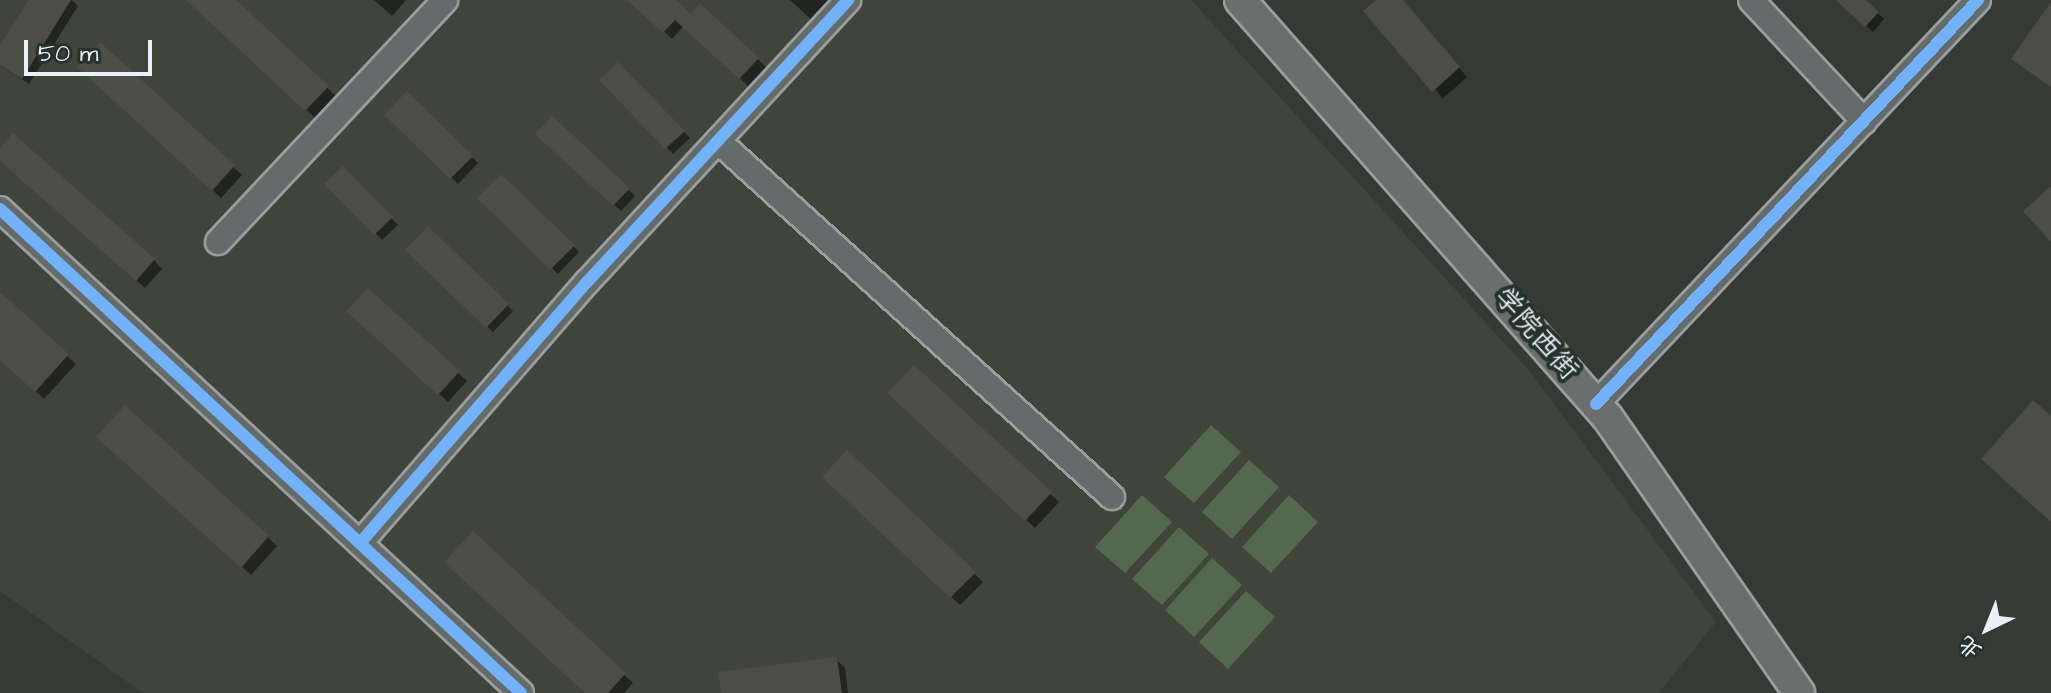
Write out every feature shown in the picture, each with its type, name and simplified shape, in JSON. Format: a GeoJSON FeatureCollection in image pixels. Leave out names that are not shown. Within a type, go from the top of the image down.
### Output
{"type":"FeatureCollection","features":[{"type":"Feature","properties":{"kind":"main road","name":"学院西街"},"geometry":{"type":"LineString","coordinates":[[1240,0],[1602,398],[1799,693]]}},
{"type":"Feature","properties":{"kind":"main road","name":"学院西街"},"geometry":{"type":"LineString","coordinates":[[1264,0],[1602,398],[1821,693]]}},
{"type":"Feature","properties":{"kind":"street"},"geometry":{"type":"LineString","coordinates":[[218,242],[445,0]]}},
{"type":"Feature","properties":{"kind":"street"},"geometry":{"type":"LineString","coordinates":[[360,543],[718,141],[848,0]]}},
{"type":"Feature","properties":{"kind":"street"},"geometry":{"type":"LineString","coordinates":[[1751,0],[1864,121]]}},
{"type":"Feature","properties":{"kind":"street"},"geometry":{"type":"LineString","coordinates":[[1602,398],[1978,0]]}},
{"type":"Feature","properties":{"kind":"street"},"geometry":{"type":"LineString","coordinates":[[718,141],[1112,497]]}},
{"type":"Feature","properties":{"kind":"street"},"geometry":{"type":"LineString","coordinates":[[0,209],[521,693]]}},
{"type":"Feature","properties":{"kind":"shaded area"},"geometry":{"type":"Polygon","coordinates":[[[0,0],[1191,0],[1527,368],[1716,622],[1659,693],[143,693],[0,591],[0,0]]]}},
{"type":"Feature","properties":{"kind":"green space"},"geometry":{"type":"Polygon","coordinates":[[[1211,425],[1241,452],[1194,503],[1164,477],[1211,425]]]}},
{"type":"Feature","properties":{"kind":"green space"},"geometry":{"type":"Polygon","coordinates":[[[1249,460],[1279,487],[1232,539],[1202,512],[1249,460]]]}},
{"type":"Feature","properties":{"kind":"green space"},"geometry":{"type":"Polygon","coordinates":[[[1142,495],[1172,522],[1125,573],[1095,547],[1142,495]]]}},
{"type":"Feature","properties":{"kind":"green space"},"geometry":{"type":"Polygon","coordinates":[[[1289,495],[1318,522],[1271,573],[1242,547],[1289,495]]]}},
{"type":"Feature","properties":{"kind":"green space"},"geometry":{"type":"Polygon","coordinates":[[[1179,527],[1209,554],[1162,605],[1132,579],[1179,527]]]}},
{"type":"Feature","properties":{"kind":"green space"},"geometry":{"type":"Polygon","coordinates":[[[1212,558],[1242,585],[1194,637],[1165,610],[1212,558]]]}},
{"type":"Feature","properties":{"kind":"green space"},"geometry":{"type":"Polygon","coordinates":[[[1246,591],[1275,617],[1228,669],[1199,642],[1246,591]]]}},
{"type":"Feature","properties":{"kind":"building"},"geometry":{"type":"Polygon","coordinates":[[[29,0],[71,0],[22,79],[0,65],[0,45],[29,0]]]}},
{"type":"Feature","properties":{"kind":"building"},"geometry":{"type":"Polygon","coordinates":[[[186,0],[236,0],[329,86],[305,111],[186,0]]]}},
{"type":"Feature","properties":{"kind":"building"},"geometry":{"type":"Polygon","coordinates":[[[627,0],[676,0],[691,14],[700,3],[759,58],[739,79],[675,20],[663,33],[627,0]]]}},
{"type":"Feature","properties":{"kind":"building"},"geometry":{"type":"Polygon","coordinates":[[[1376,0],[1403,0],[1460,67],[1432,92],[1363,11],[1376,0]]]}},
{"type":"Feature","properties":{"kind":"building"},"geometry":{"type":"Polygon","coordinates":[[[1836,0],[1866,0],[1879,12],[1865,27],[1836,0]]]}},
{"type":"Feature","properties":{"kind":"building"},"geometry":{"type":"Polygon","coordinates":[[[2051,2],[2051,87],[2011,59],[2051,2]]]}},
{"type":"Feature","properties":{"kind":"building"},"geometry":{"type":"Polygon","coordinates":[[[100,42],[235,165],[212,191],[77,67],[100,42]]]}},
{"type":"Feature","properties":{"kind":"building"},"geometry":{"type":"Polygon","coordinates":[[[618,62],[685,131],[665,149],[599,80],[618,62]]]}},
{"type":"Feature","properties":{"kind":"building"},"geometry":{"type":"Polygon","coordinates":[[[407,91],[473,156],[450,179],[384,115],[407,91]]]}},
{"type":"Feature","properties":{"kind":"building"},"geometry":{"type":"Polygon","coordinates":[[[552,116],[630,188],[613,206],[535,134],[552,116]]]}},
{"type":"Feature","properties":{"kind":"building"},"geometry":{"type":"Polygon","coordinates":[[[13,133],[155,259],[136,281],[0,161],[0,148],[13,133]]]}},
{"type":"Feature","properties":{"kind":"building"},"geometry":{"type":"Polygon","coordinates":[[[343,166],[393,217],[374,235],[324,184],[343,166]]]}},
{"type":"Feature","properties":{"kind":"building"},"geometry":{"type":"Polygon","coordinates":[[[501,174],[575,245],[550,270],[477,198],[501,174]]]}},
{"type":"Feature","properties":{"kind":"building"},"geometry":{"type":"Polygon","coordinates":[[[2051,186],[2051,242],[2023,211],[2051,186]]]}},
{"type":"Feature","properties":{"kind":"building"},"geometry":{"type":"Polygon","coordinates":[[[428,226],[509,304],[486,328],[405,250],[428,226]]]}},
{"type":"Feature","properties":{"kind":"building"},"geometry":{"type":"Polygon","coordinates":[[[368,288],[460,371],[438,395],[346,311],[368,288]]]}},
{"type":"Feature","properties":{"kind":"building"},"geometry":{"type":"Polygon","coordinates":[[[0,292],[69,354],[35,392],[0,360],[0,292]]]}},
{"type":"Feature","properties":{"kind":"building"},"geometry":{"type":"Polygon","coordinates":[[[914,365],[1052,492],[1025,521],[887,393],[914,365]]]}},
{"type":"Feature","properties":{"kind":"building"},"geometry":{"type":"Polygon","coordinates":[[[2033,400],[2051,416],[2051,522],[1981,459],[2033,400]]]}},
{"type":"Feature","properties":{"kind":"building"},"geometry":{"type":"Polygon","coordinates":[[[125,405],[269,536],[241,568],[96,437],[125,405]]]}},
{"type":"Feature","properties":{"kind":"building"},"geometry":{"type":"Polygon","coordinates":[[[847,450],[976,572],[950,598],[822,477],[847,450]]]}},
{"type":"Feature","properties":{"kind":"building"},"geometry":{"type":"Polygon","coordinates":[[[473,531],[626,673],[608,693],[585,693],[444,562],[473,531]]]}},
{"type":"Feature","properties":{"kind":"building"},"geometry":{"type":"Polygon","coordinates":[[[837,657],[842,693],[721,693],[718,672],[837,657]]]}},
{"type":"Feature","properties":{"kind":"cycle path"},"geometry":{"type":"LineString","coordinates":[[360,543],[588,281],[848,0]]}},
{"type":"Feature","properties":{"kind":"cycle path"},"geometry":{"type":"LineString","coordinates":[[1596,404],[1978,0]]}},
{"type":"Feature","properties":{"kind":"cycle path"},"geometry":{"type":"LineString","coordinates":[[0,209],[521,693]]}}]}
